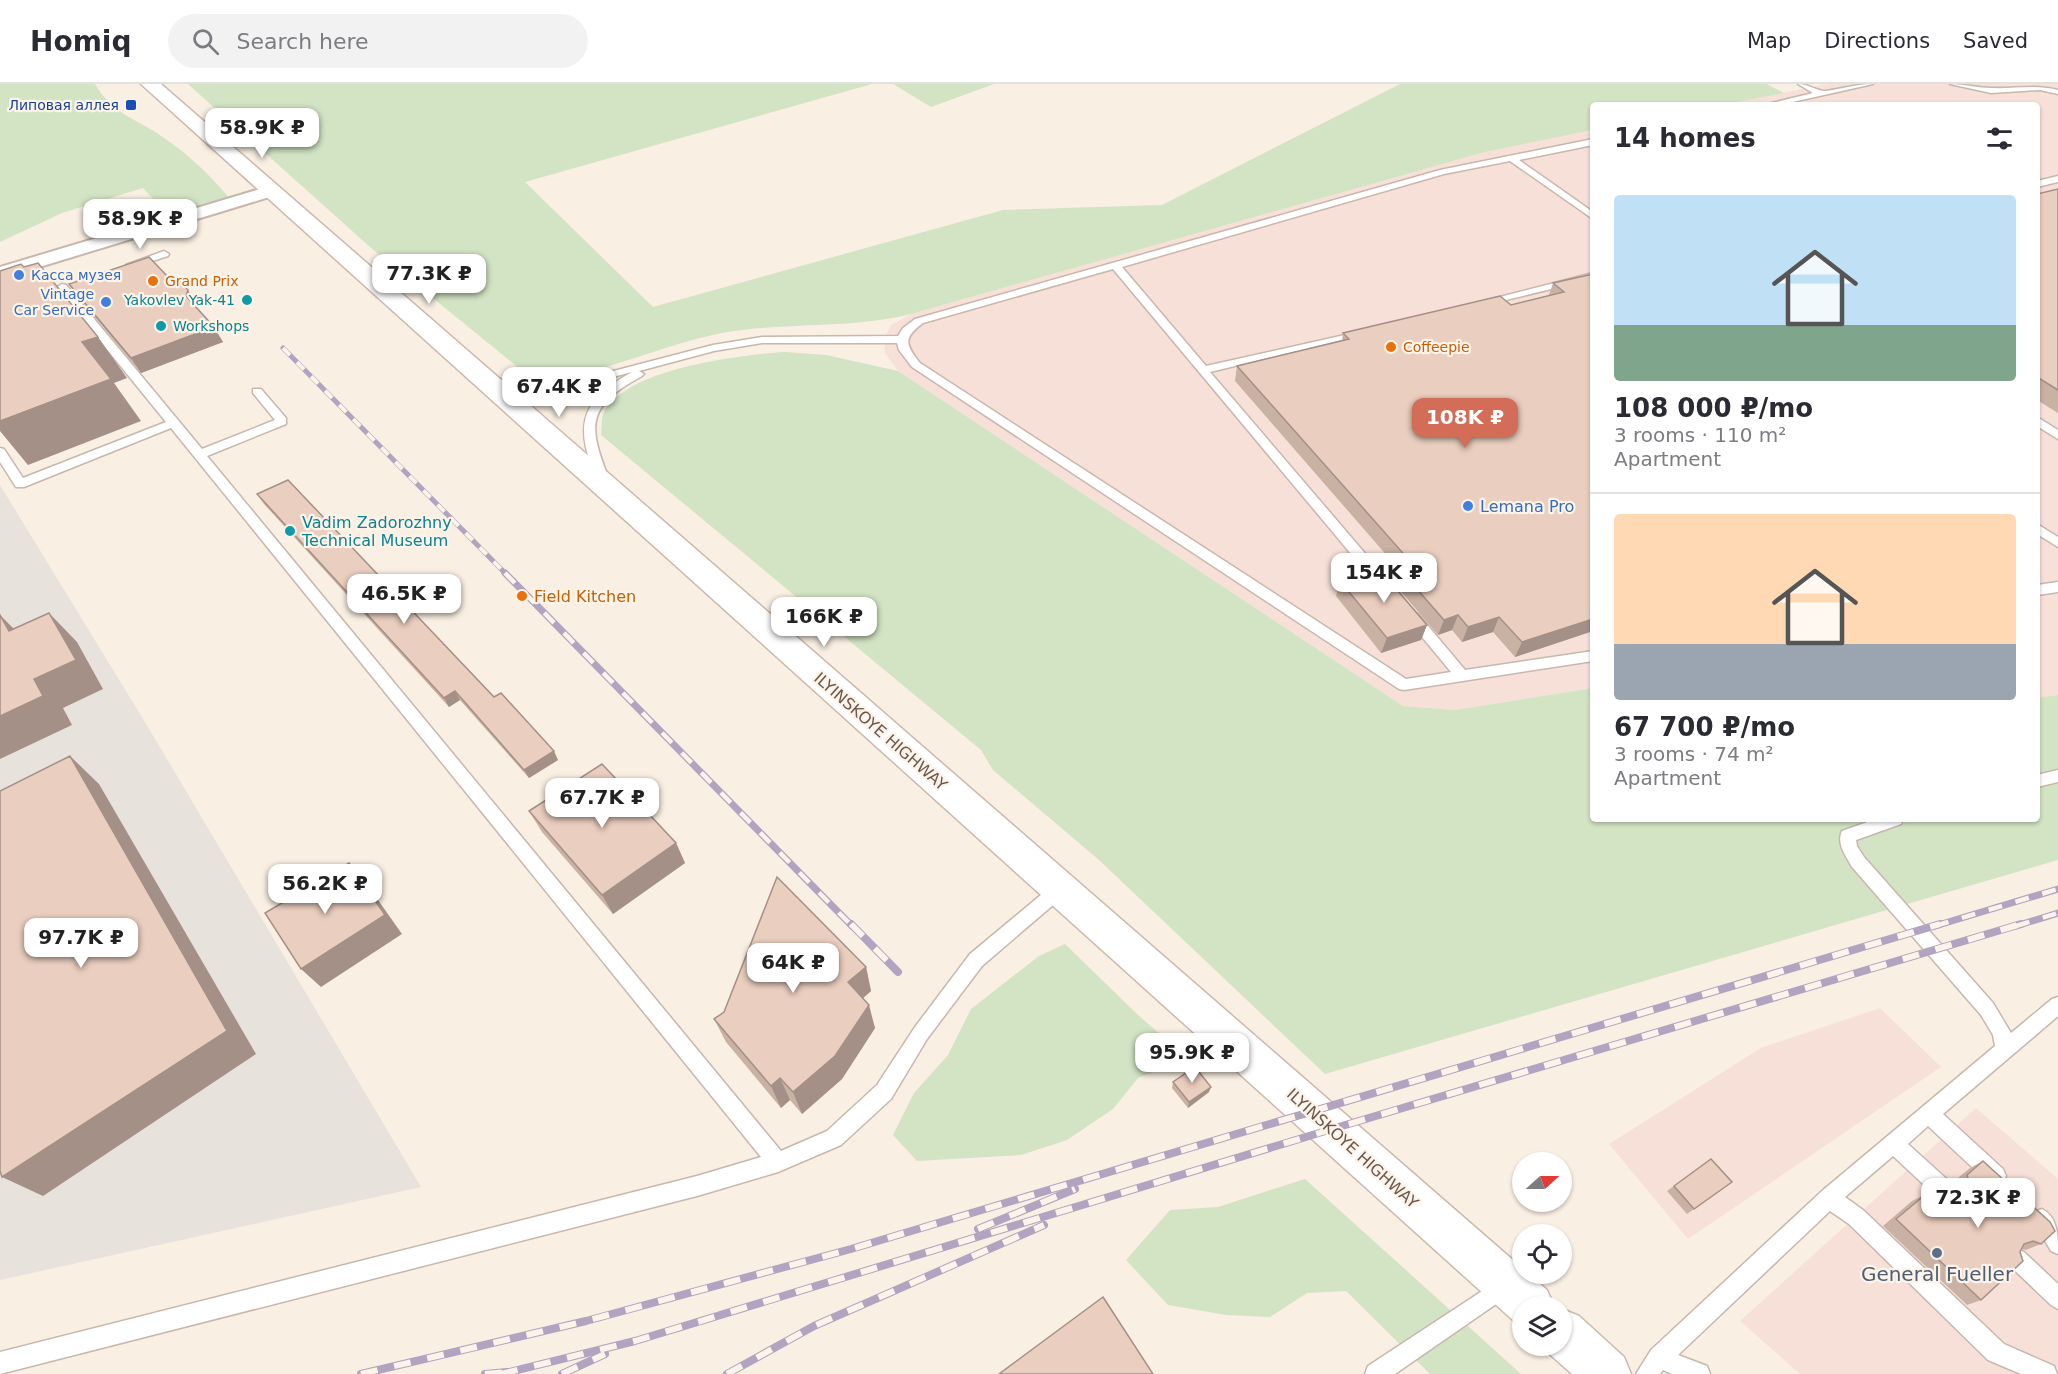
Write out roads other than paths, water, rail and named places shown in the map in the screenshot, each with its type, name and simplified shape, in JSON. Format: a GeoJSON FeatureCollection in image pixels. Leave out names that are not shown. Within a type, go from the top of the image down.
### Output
{"type":"FeatureCollection","features":[{"type":"Feature","properties":{"kind":"main road","name":"ILYINSKOYE HIGHWAY"},"geometry":{"type":"LineString","coordinates":[[150,84],[1519,1296]]}},
{"type":"Feature","properties":{"kind":"main road"},"geometry":{"type":"LineString","coordinates":[[1572,1342],[1607,1374]]}},
{"type":"Feature","properties":{"kind":"street"},"geometry":{"type":"LineString","coordinates":[[0,273],[270,191]]}},
{"type":"Feature","properties":{"kind":"lane"},"geometry":{"type":"LineString","coordinates":[[1802,84],[1821,94]]}},
{"type":"Feature","properties":{"kind":"lane"},"geometry":{"type":"LineString","coordinates":[[1782,102],[1869,84]]}},
{"type":"Feature","properties":{"kind":"lane"},"geometry":{"type":"LineString","coordinates":[[1954,84],[1991,91],[2033,87],[2058,92]]}},
{"type":"Feature","properties":{"kind":"lane"},"geometry":{"type":"LineString","coordinates":[[1590,143],[1443,172],[1115,265],[919,321],[907,330],[902,339],[904,350],[916,366],[1404,685],[1590,657]]}},
{"type":"Feature","properties":{"kind":"lane"},"geometry":{"type":"LineString","coordinates":[[1512,159],[1590,214]]}},
{"type":"Feature","properties":{"kind":"lane"},"geometry":{"type":"LineString","coordinates":[[2040,183],[2058,179]]}},
{"type":"Feature","properties":{"kind":"lane"},"geometry":{"type":"LineString","coordinates":[[159,206],[172,221]]}},
{"type":"Feature","properties":{"kind":"lane"},"geometry":{"type":"LineString","coordinates":[[118,269],[164,254]]}},
{"type":"Feature","properties":{"kind":"lane"},"geometry":{"type":"LineString","coordinates":[[1115,265],[1462,676]]}},
{"type":"Feature","properties":{"kind":"lane"},"geometry":{"type":"LineString","coordinates":[[1470,306],[1590,277]]}},
{"type":"Feature","properties":{"kind":"lane"},"geometry":{"type":"LineString","coordinates":[[63,286],[778,1162]]}},
{"type":"Feature","properties":{"kind":"lane"},"geometry":{"type":"LineString","coordinates":[[1203,370],[1377,328]]}},
{"type":"Feature","properties":{"kind":"lane"},"geometry":{"type":"LineString","coordinates":[[482,379],[540,389],[579,383],[713,348],[762,340],[902,339]]}},
{"type":"Feature","properties":{"kind":"lane"},"geometry":{"type":"LineString","coordinates":[[608,490],[593,456],[587,429],[590,415],[598,402],[611,390],[665,361]]}},
{"type":"Feature","properties":{"kind":"lane"},"geometry":{"type":"LineString","coordinates":[[199,455],[282,421],[256,392]]}},
{"type":"Feature","properties":{"kind":"lane"},"geometry":{"type":"LineString","coordinates":[[0,452],[20,484],[173,423]]}},
{"type":"Feature","properties":{"kind":"lane"},"geometry":{"type":"LineString","coordinates":[[2040,424],[2058,435]]}},
{"type":"Feature","properties":{"kind":"lane"},"geometry":{"type":"LineString","coordinates":[[2040,530],[2058,543]]}},
{"type":"Feature","properties":{"kind":"lane"},"geometry":{"type":"LineString","coordinates":[[2040,590],[2058,587]]}},
{"type":"Feature","properties":{"kind":"lane"},"geometry":{"type":"LineString","coordinates":[[2040,781],[2058,776]]}},
{"type":"Feature","properties":{"kind":"lane"},"geometry":{"type":"LineString","coordinates":[[1887,822],[1848,836],[1849,847],[1858,862],[1987,1009],[2002,1033],[2005,1050]]}},
{"type":"Feature","properties":{"kind":"lane"},"geometry":{"type":"LineString","coordinates":[[0,1363],[697,1186],[778,1162],[834,1138],[884,1092],[921,1033],[976,960],[1060,889]]}},
{"type":"Feature","properties":{"kind":"lane"},"geometry":{"type":"LineString","coordinates":[[1653,1366],[1829,1198],[2058,1005]]}},
{"type":"Feature","properties":{"kind":"lane"},"geometry":{"type":"LineString","coordinates":[[1929,1114],[2008,1187]]}},
{"type":"Feature","properties":{"kind":"lane"},"geometry":{"type":"LineString","coordinates":[[1893,1143],[1944,1190]]}},
{"type":"Feature","properties":{"kind":"lane"},"geometry":{"type":"LineString","coordinates":[[1829,1198],[1856,1217],[1996,1352],[2046,1374]]}},
{"type":"Feature","properties":{"kind":"lane"},"geometry":{"type":"LineString","coordinates":[[2025,1203],[2043,1219],[2058,1244]]}},
{"type":"Feature","properties":{"kind":"lane"},"geometry":{"type":"LineString","coordinates":[[2017,1259],[2058,1298]]}},
{"type":"Feature","properties":{"kind":"lane"},"geometry":{"type":"LineString","coordinates":[[1376,1374],[1512,1300]]}},
{"type":"Feature","properties":{"kind":"lane"},"geometry":{"type":"LineString","coordinates":[[1653,1366],[1699,1374]]}},
{"type":"Feature","properties":{"kind":"railway"},"geometry":{"type":"LineString","coordinates":[[283,348],[506,574]]}},
{"type":"Feature","properties":{"kind":"railway"},"geometry":{"type":"LineString","coordinates":[[505,573],[852,926]]}},
{"type":"Feature","properties":{"kind":"railway"},"geometry":{"type":"LineString","coordinates":[[1935,926],[2058,889]]}},
{"type":"Feature","properties":{"kind":"railway"},"geometry":{"type":"LineString","coordinates":[[2016,926],[2058,913]]}},
{"type":"Feature","properties":{"kind":"railway"},"geometry":{"type":"LineString","coordinates":[[851,924],[898,972]]}},
{"type":"Feature","properties":{"kind":"railway"},"geometry":{"type":"LineString","coordinates":[[361,1374],[586,1321],[851,1249],[1940,924]]}},
{"type":"Feature","properties":{"kind":"railway"},"geometry":{"type":"LineString","coordinates":[[501,1374],[635,1341],[1332,1129],[2021,924]]}},
{"type":"Feature","properties":{"kind":"railway"},"geometry":{"type":"LineString","coordinates":[[978,1229],[1075,1189]]}},
{"type":"Feature","properties":{"kind":"railway"},"geometry":{"type":"LineString","coordinates":[[727,1374],[814,1326],[1044,1225]]}},
{"type":"Feature","properties":{"kind":"railway"},"geometry":{"type":"LineString","coordinates":[[562,1374],[605,1354]]}},
{"type":"Feature","properties":{"kind":"railway"},"geometry":{"type":"LineString","coordinates":[[485,1374],[507,1372]]}},
{"type":"Feature","properties":{"kind":"place","name":"Липовая аллея"},"geometry":{"type":"Point","coordinates":[131,105]}},
{"type":"Feature","properties":{"kind":"place","name":"Касса музея"},"geometry":{"type":"Point","coordinates":[19,275]}},
{"type":"Feature","properties":{"kind":"place","name":"Grand Prix"},"geometry":{"type":"Point","coordinates":[153,281]}},
{"type":"Feature","properties":{"kind":"place","name":"Yakovlev Yak-41"},"geometry":{"type":"Point","coordinates":[247,300]}},
{"type":"Feature","properties":{"kind":"place","name":"Vintage Car Service"},"geometry":{"type":"Point","coordinates":[106,302]}},
{"type":"Feature","properties":{"kind":"place","name":"Workshops"},"geometry":{"type":"Point","coordinates":[161,326]}},
{"type":"Feature","properties":{"kind":"place","name":"Coffeepie"},"geometry":{"type":"Point","coordinates":[1391,347]}},
{"type":"Feature","properties":{"kind":"place","name":"Lemana Pro"},"geometry":{"type":"Point","coordinates":[1468,506]}},
{"type":"Feature","properties":{"kind":"place","name":"Vadim Zadorozhny Technical Museum"},"geometry":{"type":"Point","coordinates":[290,531]}},
{"type":"Feature","properties":{"kind":"place","name":"Field Kitchen"},"geometry":{"type":"Point","coordinates":[522,596]}},
{"type":"Feature","properties":{"kind":"place","name":"General Fueller"},"geometry":{"type":"Point","coordinates":[1937,1253]}}]}
